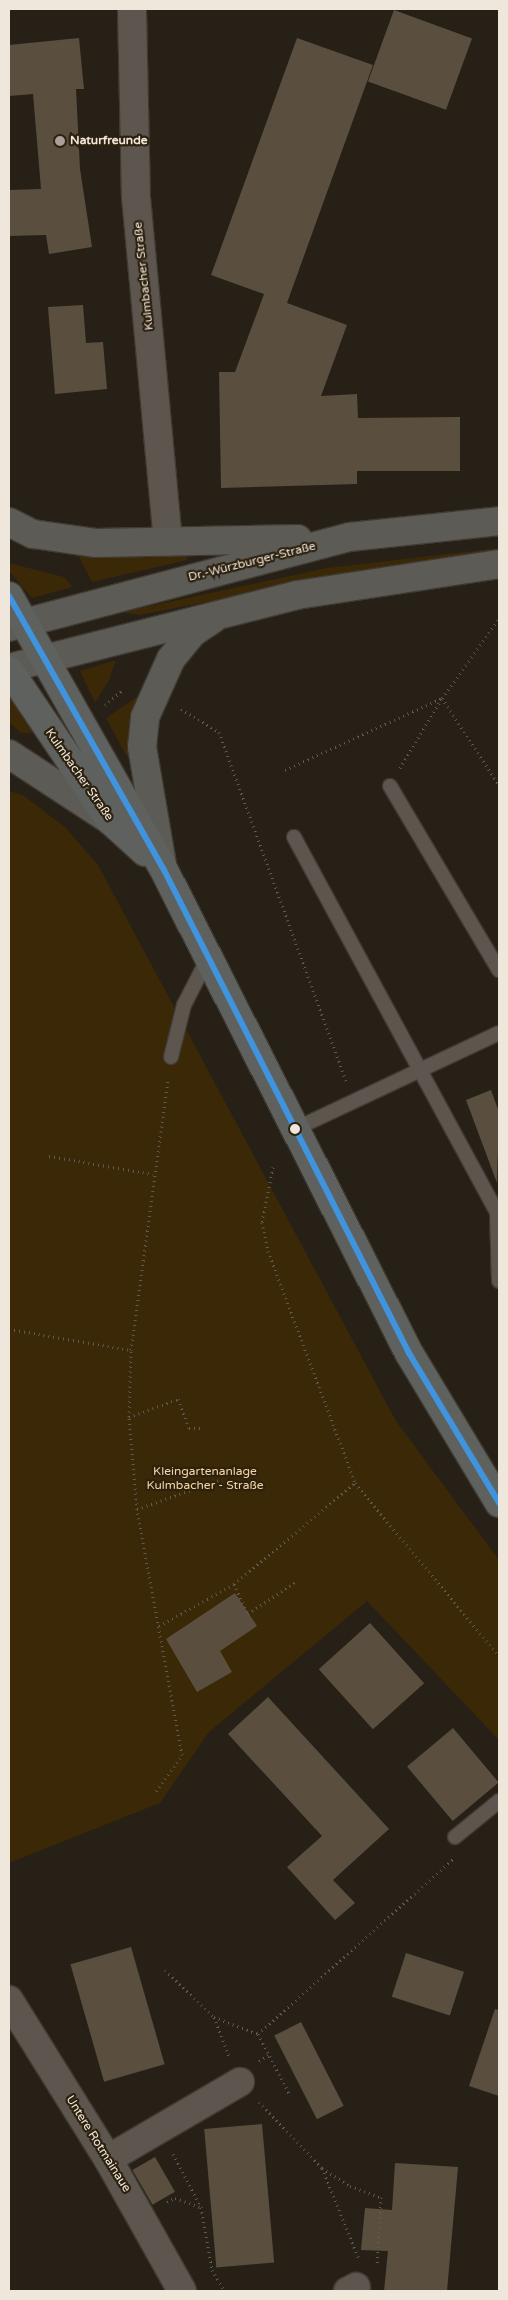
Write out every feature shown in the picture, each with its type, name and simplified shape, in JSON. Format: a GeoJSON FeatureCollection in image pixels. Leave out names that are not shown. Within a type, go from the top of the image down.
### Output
{"type":"FeatureCollection","features":[{"type":"Feature","properties":{"kind":"main road"},"geometry":{"type":"LineString","coordinates":[[9,522],[61,540],[168,542],[350,537]]}},
{"type":"Feature","properties":{"kind":"main road","name":"Dr.-Würzburger-Straße"},"geometry":{"type":"LineString","coordinates":[[17,624],[350,537],[499,522]]}},
{"type":"Feature","properties":{"kind":"main road"},"geometry":{"type":"LineString","coordinates":[[9,669],[306,593],[499,564]]}},
{"type":"Feature","properties":{"kind":"main road","name":"Kulmbacher Straße"},"geometry":{"type":"LineString","coordinates":[[9,596],[17,624],[47,658],[163,868],[409,1354],[499,1503]]}},
{"type":"Feature","properties":{"kind":"main road"},"geometry":{"type":"LineString","coordinates":[[163,868],[142,747],[153,692],[192,633],[222,614]]}},
{"type":"Feature","properties":{"kind":"main road","name":"Kulmbacher Straße"},"geometry":{"type":"LineString","coordinates":[[9,669],[111,822],[163,868]]}},
{"type":"Feature","properties":{"kind":"main road"},"geometry":{"type":"LineString","coordinates":[[9,754],[111,822]]}},
{"type":"Feature","properties":{"kind":"street","name":"Kulmbacher Straße"},"geometry":{"type":"LineString","coordinates":[[132,9],[136,197],[168,542]]}},
{"type":"Feature","properties":{"kind":"street","name":"Untere Rotmainaue"},"geometry":{"type":"LineString","coordinates":[[9,2000],[108,2159],[182,2291]]}},
{"type":"Feature","properties":{"kind":"street"},"geometry":{"type":"LineString","coordinates":[[108,2159],[240,2082]]}},
{"type":"Feature","properties":{"kind":"lane"},"geometry":{"type":"LineString","coordinates":[[390,786],[499,970]]}},
{"type":"Feature","properties":{"kind":"lane"},"geometry":{"type":"LineString","coordinates":[[294,837],[497,1212],[497,1264],[499,1280]]}},
{"type":"Feature","properties":{"kind":"lane"},"geometry":{"type":"LineString","coordinates":[[171,1057],[184,1005],[208,958]]}},
{"type":"Feature","properties":{"kind":"lane"},"geometry":{"type":"LineString","coordinates":[[295,1129],[499,1033]]}},
{"type":"Feature","properties":{"kind":"lane"},"geometry":{"type":"LineString","coordinates":[[455,1837],[499,1801]]}},
{"type":"Feature","properties":{"kind":"path"},"geometry":{"type":"LineString","coordinates":[[390,786],[442,698],[499,619]]}},
{"type":"Feature","properties":{"kind":"path"},"geometry":{"type":"LineString","coordinates":[[99,709],[127,686]]}},
{"type":"Feature","properties":{"kind":"path"},"geometry":{"type":"LineString","coordinates":[[153,692],[220,732],[353,1102]]}},
{"type":"Feature","properties":{"kind":"path"},"geometry":{"type":"LineString","coordinates":[[285,770],[442,698]]}},
{"type":"Feature","properties":{"kind":"path"},"geometry":{"type":"LineString","coordinates":[[442,698],[499,785]]}},
{"type":"Feature","properties":{"kind":"path"},"geometry":{"type":"LineString","coordinates":[[156,1791],[182,1755],[137,1509],[129,1417],[131,1350],[152,1174],[171,1057]]}},
{"type":"Feature","properties":{"kind":"path"},"geometry":{"type":"LineString","coordinates":[[48,1156],[152,1174]]}},
{"type":"Feature","properties":{"kind":"path"},"geometry":{"type":"LineString","coordinates":[[273,1167],[262,1222],[268,1251],[355,1483],[499,1656]]}},
{"type":"Feature","properties":{"kind":"path"},"geometry":{"type":"LineString","coordinates":[[9,1329],[131,1350]]}},
{"type":"Feature","properties":{"kind":"path"},"geometry":{"type":"LineString","coordinates":[[129,1417],[178,1398],[189,1428],[204,1428]]}},
{"type":"Feature","properties":{"kind":"path"},"geometry":{"type":"LineString","coordinates":[[137,1509],[222,1479]]}},
{"type":"Feature","properties":{"kind":"path"},"geometry":{"type":"LineString","coordinates":[[159,1626],[234,1584],[355,1483]]}},
{"type":"Feature","properties":{"kind":"path"},"geometry":{"type":"LineString","coordinates":[[234,1584],[248,1614],[296,1581]]}},
{"type":"Feature","properties":{"kind":"path"},"geometry":{"type":"LineString","coordinates":[[258,2034],[455,1857]]}},
{"type":"Feature","properties":{"kind":"path"},"geometry":{"type":"LineString","coordinates":[[165,1970],[214,2017],[258,2034],[290,2094]]}},
{"type":"Feature","properties":{"kind":"path"},"geometry":{"type":"LineString","coordinates":[[214,2017],[240,2082],[322,2168],[350,2186],[381,2197],[376,2268],[357,2285],[322,2168]]}},
{"type":"Feature","properties":{"kind":"path"},"geometry":{"type":"LineString","coordinates":[[159,2129],[201,2207],[212,2270],[225,2291]]}},
{"type":"Feature","properties":{"kind":"path"},"geometry":{"type":"LineString","coordinates":[[140,2214],[174,2198],[201,2207]]}},
{"type":"Feature","properties":{"kind":"green space"},"geometry":{"type":"Polygon","coordinates":[[[499,548],[499,555],[352,574],[139,615],[122,612],[327,568],[499,548]]]}},
{"type":"Feature","properties":{"kind":"green space"},"geometry":{"type":"Polygon","coordinates":[[[185,553],[188,560],[92,582],[78,555],[185,553]]]}},
{"type":"Feature","properties":{"kind":"green space"},"geometry":{"type":"Polygon","coordinates":[[[9,563],[64,577],[73,587],[32,598],[9,571],[9,563]]]}},
{"type":"Feature","properties":{"kind":"green space"},"geometry":{"type":"Polygon","coordinates":[[[116,660],[109,680],[95,703],[80,671],[116,660]]]}},
{"type":"Feature","properties":{"kind":"green space"},"geometry":{"type":"Polygon","coordinates":[[[9,694],[12,694],[37,733],[21,733],[9,722],[9,694]]]}},
{"type":"Feature","properties":{"kind":"green space"},"geometry":{"type":"Polygon","coordinates":[[[141,694],[132,754],[127,757],[106,718],[141,694]]]}},
{"type":"Feature","properties":{"kind":"green space","name":"Kleingartenanlage Kulmbacher - Straße"},"geometry":{"type":"Polygon","coordinates":[[[9,791],[23,795],[66,828],[98,865],[396,1421],[499,1560],[499,1740],[367,1601],[209,1732],[160,1803],[9,1863],[9,791]]]}},
{"type":"Feature","properties":{"kind":"building"},"geometry":{"type":"Polygon","coordinates":[[[394,10],[472,38],[446,110],[368,81],[394,10]]]}},
{"type":"Feature","properties":{"kind":"building"},"geometry":{"type":"Polygon","coordinates":[[[79,38],[84,89],[76,89],[80,169],[92,247],[49,254],[46,235],[9,236],[9,190],[41,189],[33,94],[9,96],[9,45],[79,38]]]}},
{"type":"Feature","properties":{"kind":"building"},"geometry":{"type":"Polygon","coordinates":[[[297,38],[373,65],[287,303],[347,325],[321,396],[357,394],[358,418],[460,417],[460,471],[357,471],[357,484],[221,488],[219,372],[235,372],[264,294],[211,275],[297,38]]]}},
{"type":"Feature","properties":{"kind":"building"},"geometry":{"type":"Polygon","coordinates":[[[83,305],[86,343],[103,342],[107,389],[55,394],[48,307],[83,305]]]}},
{"type":"Feature","properties":{"kind":"building"},"geometry":{"type":"Polygon","coordinates":[[[491,1090],[499,1112],[497,1183],[466,1100],[491,1090]]]}},
{"type":"Feature","properties":{"kind":"building"},"geometry":{"type":"Polygon","coordinates":[[[235,1593],[257,1626],[220,1651],[232,1672],[197,1692],[166,1639],[235,1593]]]}},
{"type":"Feature","properties":{"kind":"building"},"geometry":{"type":"Polygon","coordinates":[[[370,1623],[424,1683],[373,1729],[319,1669],[370,1623]]]}},
{"type":"Feature","properties":{"kind":"building"},"geometry":{"type":"Polygon","coordinates":[[[268,1697],[389,1829],[333,1880],[355,1903],[335,1920],[287,1867],[322,1836],[228,1734],[268,1697]]]}},
{"type":"Feature","properties":{"kind":"building"},"geometry":{"type":"Polygon","coordinates":[[[453,1728],[499,1782],[453,1821],[407,1767],[453,1728]]]}},
{"type":"Feature","properties":{"kind":"building"},"geometry":{"type":"Polygon","coordinates":[[[131,1947],[165,2064],[104,2082],[70,1964],[131,1947]]]}},
{"type":"Feature","properties":{"kind":"building"},"geometry":{"type":"Polygon","coordinates":[[[406,1953],[464,1972],[450,2016],[392,1997],[406,1953]]]}},
{"type":"Feature","properties":{"kind":"building"},"geometry":{"type":"Polygon","coordinates":[[[495,2009],[499,2010],[499,2096],[469,2086],[495,2009]]]}},
{"type":"Feature","properties":{"kind":"building"},"geometry":{"type":"Polygon","coordinates":[[[301,2022],[344,2106],[317,2119],[274,2036],[301,2022]]]}},
{"type":"Feature","properties":{"kind":"building"},"geometry":{"type":"Polygon","coordinates":[[[262,2124],[274,2262],[216,2268],[204,2129],[262,2124]]]}},
{"type":"Feature","properties":{"kind":"building"},"geometry":{"type":"Polygon","coordinates":[[[155,2157],[175,2192],[152,2205],[132,2170],[155,2157]]]}},
{"type":"Feature","properties":{"kind":"building"},"geometry":{"type":"Polygon","coordinates":[[[395,2163],[458,2167],[447,2291],[384,2291],[388,2251],[361,2250],[365,2208],[392,2210],[395,2163]]]}},
{"type":"Feature","properties":{"kind":"transit line"},"geometry":{"type":"LineString","coordinates":[[9,596],[163,868],[409,1353],[499,1503]]}},
{"type":"Feature","properties":{"kind":"place","name":"Naturfreunde"},"geometry":{"type":"Point","coordinates":[60,141]}}]}
